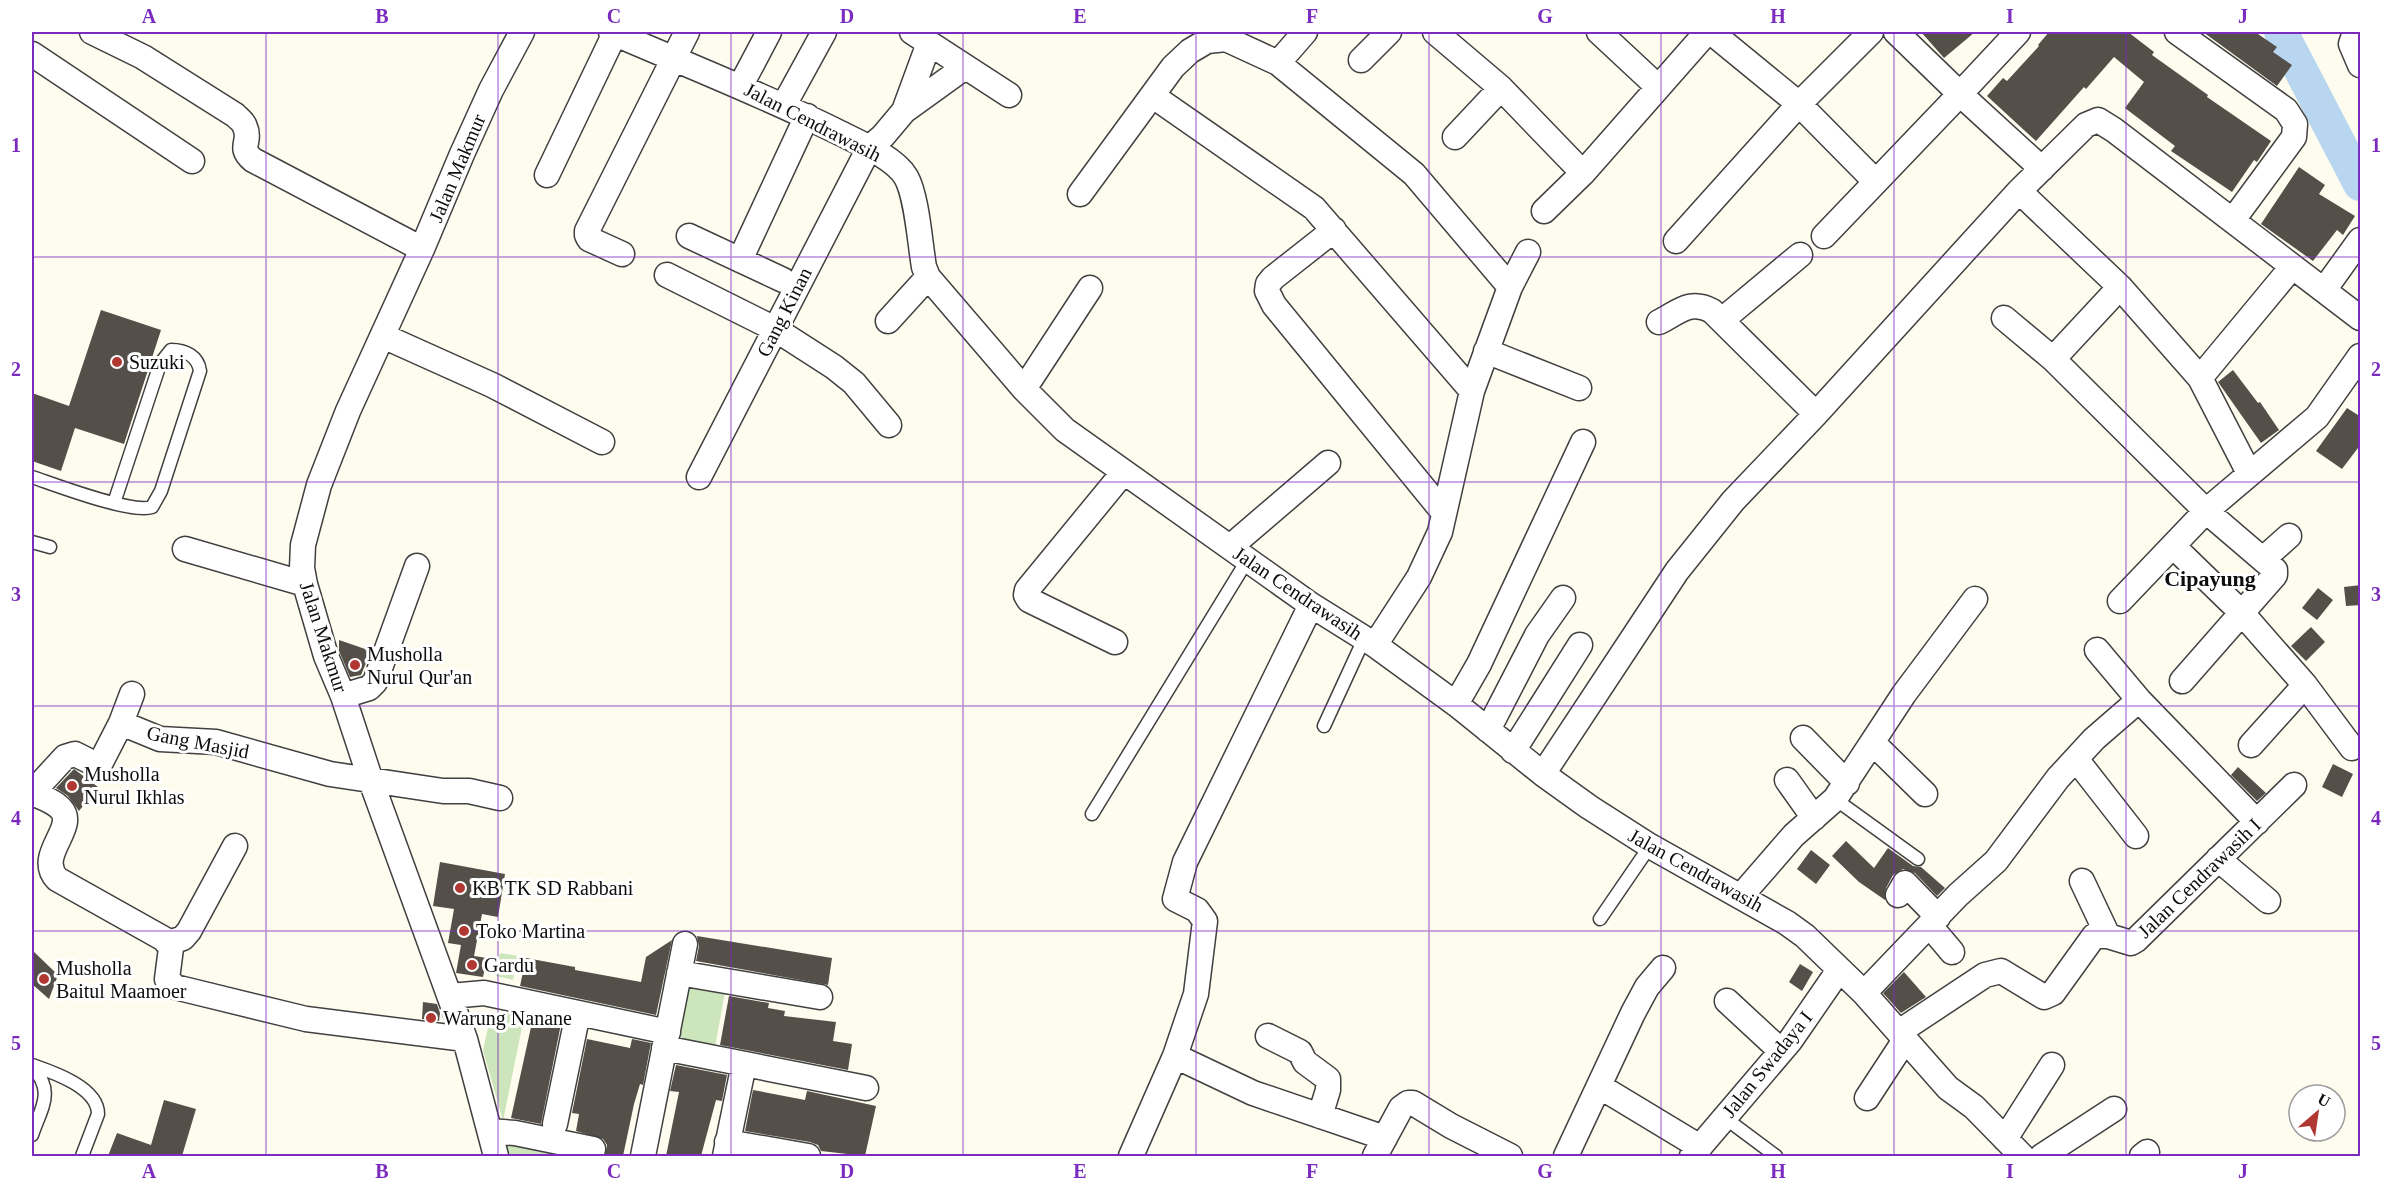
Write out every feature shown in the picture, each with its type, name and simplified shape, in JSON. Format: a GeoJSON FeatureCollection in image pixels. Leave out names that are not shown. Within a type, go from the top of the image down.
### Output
{"type":"FeatureCollection","features":[{"type":"Feature","properties":{"kind":"street"},"geometry":{"type":"LineString","coordinates":[[92,32],[143,57],[235,115],[245,125],[247,135],[244,148],[246,154],[253,160],[422,249]]}},
{"type":"Feature","properties":{"kind":"street","name":"Jalan Makmur"},"geometry":{"type":"LineString","coordinates":[[496,1156],[465,1039],[371,781],[343,696],[326,656],[302,568],[303,545],[311,510],[348,411],[422,249],[466,143],[522,32]]}},
{"type":"Feature","properties":{"kind":"street"},"geometry":{"type":"LineString","coordinates":[[547,176],[613,32]]}},
{"type":"Feature","properties":{"kind":"street","name":"Jalan Cendrawasih"},"geometry":{"type":"LineString","coordinates":[[613,32],[784,105],[869,148],[899,168],[907,178],[911,191],[924,267],[928,277],[1024,389],[1065,430],[1311,605],[1369,642],[1456,704],[1513,751],[1589,807],[1650,846],[1787,923],[1864,993],[1948,1088],[1974,1107],[2022,1156]]}},
{"type":"Feature","properties":{"kind":"street"},"geometry":{"type":"LineString","coordinates":[[621,254],[590,239],[587,235],[588,231],[687,32]]}},
{"type":"Feature","properties":{"kind":"street"},"geometry":{"type":"LineString","coordinates":[[741,85],[769,32]]}},
{"type":"Feature","properties":{"kind":"street"},"geometry":{"type":"LineString","coordinates":[[784,105],[824,32]]}},
{"type":"Feature","properties":{"kind":"street"},"geometry":{"type":"LineString","coordinates":[[1278,63],[1305,32]]}},
{"type":"Feature","properties":{"kind":"street"},"geometry":{"type":"LineString","coordinates":[[1361,60],[1389,32]]}},
{"type":"Feature","properties":{"kind":"street"},"geometry":{"type":"LineString","coordinates":[[1436,32],[1501,88],[1583,172]]}},
{"type":"Feature","properties":{"kind":"street"},"geometry":{"type":"LineString","coordinates":[[1599,32],[1658,87]]}},
{"type":"Feature","properties":{"kind":"street"},"geometry":{"type":"LineString","coordinates":[[1544,211],[1583,172],[1709,32],[1799,104],[1875,181]]}},
{"type":"Feature","properties":{"kind":"street"},"geometry":{"type":"LineString","coordinates":[[1676,240],[1799,104],[1871,32]]}},
{"type":"Feature","properties":{"kind":"street"},"geometry":{"type":"LineString","coordinates":[[1896,32],[2042,169]]}},
{"type":"Feature","properties":{"kind":"street"},"geometry":{"type":"LineString","coordinates":[[1824,236],[2018,32]]}},
{"type":"Feature","properties":{"kind":"street"},"geometry":{"type":"LineString","coordinates":[[2177,32],[2286,110],[2295,124],[2294,137],[2233,220]]}},
{"type":"Feature","properties":{"kind":"street"},"geometry":{"type":"LineString","coordinates":[[2355,32],[2351,44],[2361,66]]}},
{"type":"Feature","properties":{"kind":"street"},"geometry":{"type":"LineString","coordinates":[[904,111],[921,37],[1009,95]]}},
{"type":"Feature","properties":{"kind":"street"},"geometry":{"type":"LineString","coordinates":[[1080,194],[1179,62],[1190,51],[1207,41],[1226,39],[1278,63],[1414,174],[1510,287]]}},
{"type":"Feature","properties":{"kind":"street"},"geometry":{"type":"LineString","coordinates":[[32,54],[192,161]]}},
{"type":"Feature","properties":{"kind":"street"},"geometry":{"type":"LineString","coordinates":[[904,111],[965,67]]}},
{"type":"Feature","properties":{"kind":"street"},"geometry":{"type":"LineString","coordinates":[[1455,136],[1501,88]]}},
{"type":"Feature","properties":{"kind":"street"},"geometry":{"type":"LineString","coordinates":[[1153,96],[1314,208],[1472,391]]}},
{"type":"Feature","properties":{"kind":"street","name":"Gang Kinan"},"geometry":{"type":"LineString","coordinates":[[699,477],[869,148],[883,136],[904,111]]}},
{"type":"Feature","properties":{"kind":"street"},"geometry":{"type":"LineString","coordinates":[[740,260],[807,116]]}},
{"type":"Feature","properties":{"kind":"street"},"geometry":{"type":"LineString","coordinates":[[1543,774],[1677,571],[1733,501],[1816,414],[2019,191],[2086,125],[2098,120],[2114,130],[2361,318]]}},
{"type":"Feature","properties":{"kind":"street"},"geometry":{"type":"LineString","coordinates":[[2019,191],[2120,287],[2200,378],[2249,473]]}},
{"type":"Feature","properties":{"kind":"street"},"geometry":{"type":"LineString","coordinates":[[1334,230],[1273,278],[1268,284],[1267,291],[1274,305],[1444,513]]}},
{"type":"Feature","properties":{"kind":"street"},"geometry":{"type":"LineString","coordinates":[[689,236],[783,280]]}},
{"type":"Feature","properties":{"kind":"street"},"geometry":{"type":"LineString","coordinates":[[2324,290],[2360,240]]}},
{"type":"Feature","properties":{"kind":"street"},"geometry":{"type":"LineString","coordinates":[[1369,642],[1419,577],[1440,532],[1472,391],[1510,287],[1528,252]]}},
{"type":"Feature","properties":{"kind":"street"},"geometry":{"type":"LineString","coordinates":[[1722,320],[1800,255]]}},
{"type":"Feature","properties":{"kind":"street"},"geometry":{"type":"LineString","coordinates":[[2200,378],[2292,267]]}},
{"type":"Feature","properties":{"kind":"street"},"geometry":{"type":"LineString","coordinates":[[667,275],[775,329],[854,383],[889,425]]}},
{"type":"Feature","properties":{"kind":"street"},"geometry":{"type":"LineString","coordinates":[[888,321],[928,277]]}},
{"type":"Feature","properties":{"kind":"street"},"geometry":{"type":"LineString","coordinates":[[2053,359],[2120,287]]}},
{"type":"Feature","properties":{"kind":"street"},"geometry":{"type":"LineString","coordinates":[[1024,389],[1090,288]]}},
{"type":"Feature","properties":{"kind":"street"},"geometry":{"type":"LineString","coordinates":[[1659,322],[1690,306],[1700,305],[1712,311],[1816,414]]}},
{"type":"Feature","properties":{"kind":"street"},"geometry":{"type":"LineString","coordinates":[[2004,318],[2053,359],[2206,511],[2275,570],[2275,575],[2182,681]]}},
{"type":"Feature","properties":{"kind":"street"},"geometry":{"type":"LineString","coordinates":[[383,336],[492,386],[602,442]]}},
{"type":"Feature","properties":{"kind":"street"},"geometry":{"type":"LineString","coordinates":[[1486,351],[1579,388]]}},
{"type":"Feature","properties":{"kind":"street"},"geometry":{"type":"LineString","coordinates":[[2120,601],[2206,511],[2317,417],[2361,356]]}},
{"type":"Feature","properties":{"kind":"street"},"geometry":{"type":"LineString","coordinates":[[1456,704],[1479,664],[1583,442]]}},
{"type":"Feature","properties":{"kind":"street"},"geometry":{"type":"LineString","coordinates":[[1239,553],[1328,463]]}},
{"type":"Feature","properties":{"kind":"street"},"geometry":{"type":"LineString","coordinates":[[1115,642],[1029,600],[1026,595],[1027,590],[1123,473]]}},
{"type":"Feature","properties":{"kind":"street"},"geometry":{"type":"LineString","coordinates":[[2263,559],[2289,536]]}},
{"type":"Feature","properties":{"kind":"street"},"geometry":{"type":"LineString","coordinates":[[2173,546],[2241,612],[2305,685],[2352,748]]}},
{"type":"Feature","properties":{"kind":"street"},"geometry":{"type":"LineString","coordinates":[[186,549],[305,584]]}},
{"type":"Feature","properties":{"kind":"street"},"geometry":{"type":"LineString","coordinates":[[343,696],[369,688],[375,682],[417,566]]}},
{"type":"Feature","properties":{"kind":"street"},"geometry":{"type":"LineString","coordinates":[[1488,730],[1537,635],[1563,598]]}},
{"type":"Feature","properties":{"kind":"street"},"geometry":{"type":"LineString","coordinates":[[1741,896],[1794,835],[1841,791],[1904,694],[1975,599]]}},
{"type":"Feature","properties":{"kind":"street"},"geometry":{"type":"LineString","coordinates":[[1131,1156],[1175,1056],[1196,994],[1205,921],[1197,910],[1177,902],[1174,896],[1185,862],[1311,605]]}},
{"type":"Feature","properties":{"kind":"street"},"geometry":{"type":"LineString","coordinates":[[1513,751],[1580,645]]}},
{"type":"Feature","properties":{"kind":"street"},"geometry":{"type":"LineString","coordinates":[[2097,650],[2139,700],[2257,822]]}},
{"type":"Feature","properties":{"kind":"street"},"geometry":{"type":"LineString","coordinates":[[2252,745],[2305,685]]}},
{"type":"Feature","properties":{"kind":"street"},"geometry":{"type":"LineString","coordinates":[[121,723],[132,694]]}},
{"type":"Feature","properties":{"kind":"street"},"geometry":{"type":"LineString","coordinates":[[1864,993],[1958,895],[1996,861],[2058,778],[2094,739],[2139,700]]}},
{"type":"Feature","properties":{"kind":"street","name":"Gang Masjid"},"geometry":{"type":"LineString","coordinates":[[32,793],[65,757],[75,754],[93,763],[101,762],[121,723],[160,738],[216,742],[315,771],[443,791],[469,791],[500,798]]}},
{"type":"Feature","properties":{"kind":"street"},"geometry":{"type":"LineString","coordinates":[[1803,738],[1841,791]]}},
{"type":"Feature","properties":{"kind":"street"},"geometry":{"type":"LineString","coordinates":[[1873,743],[1925,794]]}},
{"type":"Feature","properties":{"kind":"street"},"geometry":{"type":"LineString","coordinates":[[2076,759],[2136,836]]}},
{"type":"Feature","properties":{"kind":"street"},"geometry":{"type":"LineString","coordinates":[[1786,780],[1814,818]]}},
{"type":"Feature","properties":{"kind":"street","name":"Jalan Cendrawasih I"},"geometry":{"type":"LineString","coordinates":[[1902,1037],[1908,1026],[1985,975],[1995,971],[2001,972],[2047,997],[2053,993],[2097,934],[2131,943],[2136,940],[2294,785]]}},
{"type":"Feature","properties":{"kind":"street"},"geometry":{"type":"LineString","coordinates":[[32,793],[60,807],[65,814],[64,824],[49,863],[50,872],[57,879],[169,943],[171,948],[167,979],[175,987],[306,1019],[465,1039]]}},
{"type":"Feature","properties":{"kind":"street"},"geometry":{"type":"LineString","coordinates":[[169,943],[183,938],[189,931],[235,846]]}},
{"type":"Feature","properties":{"kind":"street"},"geometry":{"type":"LineString","coordinates":[[2218,860],[2268,901]]}},
{"type":"Feature","properties":{"kind":"street"},"geometry":{"type":"LineString","coordinates":[[2082,881],[2108,936]]}},
{"type":"Feature","properties":{"kind":"street"},"geometry":{"type":"LineString","coordinates":[[1898,895],[1905,884],[1934,922],[1952,952]]}},
{"type":"Feature","properties":{"kind":"street"},"geometry":{"type":"LineString","coordinates":[[643,1156],[685,944]]}},
{"type":"Feature","properties":{"kind":"street"},"geometry":{"type":"LineString","coordinates":[[1566,1156],[1636,1006],[1647,987],[1663,968]]}},
{"type":"Feature","properties":{"kind":"street","name":"Jalan Swadaya I"},"geometry":{"type":"LineString","coordinates":[[1696,1152],[1781,1051],[1839,970]]}},
{"type":"Feature","properties":{"kind":"street"},"geometry":{"type":"LineString","coordinates":[[679,974],[820,997]]}},
{"type":"Feature","properties":{"kind":"street"},"geometry":{"type":"LineString","coordinates":[[450,996],[484,993],[578,1013],[744,1064],[866,1088]]}},
{"type":"Feature","properties":{"kind":"street"},"geometry":{"type":"LineString","coordinates":[[1727,1001],[1781,1051]]}},
{"type":"Feature","properties":{"kind":"street"},"geometry":{"type":"LineString","coordinates":[[555,1124],[578,1013]]}},
{"type":"Feature","properties":{"kind":"street"},"geometry":{"type":"LineString","coordinates":[[1268,1036],[1300,1052],[1305,1062],[1328,1079],[1328,1090],[1320,1116]]}},
{"type":"Feature","properties":{"kind":"street"},"geometry":{"type":"LineString","coordinates":[[1867,1098],[1902,1037]]}},
{"type":"Feature","properties":{"kind":"street"},"geometry":{"type":"LineString","coordinates":[[1175,1056],[1253,1093],[1320,1116],[1380,1147],[1401,1108],[1408,1103],[1413,1103],[1451,1126],[1510,1156]]}},
{"type":"Feature","properties":{"kind":"street"},"geometry":{"type":"LineString","coordinates":[[744,1064],[726,1149],[808,1156]]}},
{"type":"Feature","properties":{"kind":"street"},"geometry":{"type":"LineString","coordinates":[[2005,1139],[2052,1065]]}},
{"type":"Feature","properties":{"kind":"street"},"geometry":{"type":"LineString","coordinates":[[1599,1086],[1696,1152]]}},
{"type":"Feature","properties":{"kind":"street"},"geometry":{"type":"LineString","coordinates":[[2042,1156],[2114,1109]]}},
{"type":"Feature","properties":{"kind":"street"},"geometry":{"type":"LineString","coordinates":[[490,1131],[515,1133],[593,1149]]}},
{"type":"Feature","properties":{"kind":"lane"},"geometry":{"type":"LineString","coordinates":[[32,477],[114,503],[152,507],[161,491],[200,371],[199,363],[191,355],[171,350],[160,364],[114,503]]}},
{"type":"Feature","properties":{"kind":"lane"},"geometry":{"type":"LineString","coordinates":[[32,542],[50,547]]}},
{"type":"Feature","properties":{"kind":"lane"},"geometry":{"type":"LineString","coordinates":[[1092,814],[1239,553]]}},
{"type":"Feature","properties":{"kind":"lane"},"geometry":{"type":"LineString","coordinates":[[1324,726],[1369,642]]}},
{"type":"Feature","properties":{"kind":"lane"},"geometry":{"type":"LineString","coordinates":[[1841,791],[1918,859]]}},
{"type":"Feature","properties":{"kind":"lane"},"geometry":{"type":"LineString","coordinates":[[1600,919],[1650,846]]}},
{"type":"Feature","properties":{"kind":"lane"},"geometry":{"type":"LineString","coordinates":[[32,1065],[43,1078],[46,1089],[32,1135]]}},
{"type":"Feature","properties":{"kind":"lane"},"geometry":{"type":"LineString","coordinates":[[32,1065],[72,1081],[87,1093],[98,1109],[82,1156]]}},
{"type":"Feature","properties":{"kind":"lane"},"geometry":{"type":"LineString","coordinates":[[1725,1118],[1776,1156]]}},
{"type":"Feature","properties":{"kind":"green space"},"geometry":{"type":"Polygon","coordinates":[[[500,953],[518,956],[513,980],[496,976],[500,953]]]}},
{"type":"Feature","properties":{"kind":"green space"},"geometry":{"type":"Polygon","coordinates":[[[687,986],[725,992],[715,1047],[677,1040],[687,986]]]}},
{"type":"Feature","properties":{"kind":"green space"},"geometry":{"type":"Polygon","coordinates":[[[504,1012],[524,1017],[503,1121],[483,1050],[488,1028],[500,1030],[504,1012]]]}},
{"type":"Feature","properties":{"kind":"green space"},"geometry":{"type":"Polygon","coordinates":[[[498,1132],[588,1156],[503,1156],[498,1132]]]}},
{"type":"Feature","properties":{"kind":"building"},"geometry":{"type":"Polygon","coordinates":[[[1921,32],[1975,32],[1944,58],[1921,32]]]}},
{"type":"Feature","properties":{"kind":"building"},"geometry":{"type":"Polygon","coordinates":[[[2049,32],[2128,32],[2154,52],[2152,55],[2208,95],[2207,97],[2271,141],[2257,162],[2254,160],[2232,192],[2171,151],[2175,146],[2125,108],[2144,82],[2114,57],[2036,141],[1987,96],[2003,78],[2007,81],[2049,32]]]}},
{"type":"Feature","properties":{"kind":"building"},"geometry":{"type":"Polygon","coordinates":[[[2203,32],[2255,32],[2277,47],[2273,52],[2292,65],[2277,86],[2203,32]]]}},
{"type":"Feature","properties":{"kind":"building"},"geometry":{"type":"Polygon","coordinates":[[[2299,167],[2325,185],[2319,194],[2355,216],[2343,235],[2337,230],[2313,261],[2261,224],[2299,167]]]}},
{"type":"Feature","properties":{"kind":"building","name":"Suzuki"},"geometry":{"type":"Polygon","coordinates":[[[101,310],[161,330],[124,444],[75,428],[61,471],[32,461],[32,393],[69,406],[101,310]]]}},
{"type":"Feature","properties":{"kind":"building"},"geometry":{"type":"Polygon","coordinates":[[[2233,370],[2258,403],[2260,402],[2279,430],[2261,443],[2218,382],[2233,370]]]}},
{"type":"Feature","properties":{"kind":"building"},"geometry":{"type":"Polygon","coordinates":[[[2347,408],[2361,417],[2361,444],[2342,469],[2316,451],[2347,408]]]}},
{"type":"Feature","properties":{"kind":"building"},"geometry":{"type":"Polygon","coordinates":[[[2361,585],[2361,605],[2346,606],[2344,587],[2361,585]]]}},
{"type":"Feature","properties":{"kind":"building"},"geometry":{"type":"Polygon","coordinates":[[[2318,588],[2333,600],[2317,620],[2302,608],[2318,588]]]}},
{"type":"Feature","properties":{"kind":"building"},"geometry":{"type":"Polygon","coordinates":[[[2311,627],[2325,642],[2306,661],[2291,646],[2311,627]]]}},
{"type":"Feature","properties":{"kind":"building","name":"Musholla Nurul Qur'an"},"geometry":{"type":"Polygon","coordinates":[[[339,640],[371,651],[361,675],[350,677],[339,651],[339,640]]]}},
{"type":"Feature","properties":{"kind":"building"},"geometry":{"type":"Polygon","coordinates":[[[2333,764],[2353,774],[2342,797],[2322,787],[2333,764]]]}},
{"type":"Feature","properties":{"kind":"building"},"geometry":{"type":"Polygon","coordinates":[[[2238,767],[2266,793],[2257,801],[2231,775],[2238,767]]]}},
{"type":"Feature","properties":{"kind":"building","name":"Musholla Nurul Ikhlas"},"geometry":{"type":"Polygon","coordinates":[[[74,769],[98,787],[79,811],[68,796],[56,788],[74,769]]]}},
{"type":"Feature","properties":{"kind":"building"},"geometry":{"type":"Polygon","coordinates":[[[1846,841],[1874,868],[1888,848],[1913,866],[1921,867],[1945,888],[1937,896],[1915,873],[1903,869],[1893,875],[1886,888],[1885,900],[1859,882],[1832,856],[1846,841]]]}},
{"type":"Feature","properties":{"kind":"building"},"geometry":{"type":"Polygon","coordinates":[[[1811,850],[1830,865],[1816,884],[1797,869],[1811,850]]]}},
{"type":"Feature","properties":{"kind":"building","name":"KB TK SD Rabbani"},"geometry":{"type":"Polygon","coordinates":[[[440,862],[505,874],[498,917],[482,914],[474,956],[487,958],[483,977],[456,973],[461,945],[448,943],[454,909],[433,906],[440,862]]]}},
{"type":"Feature","properties":{"kind":"building"},"geometry":{"type":"Polygon","coordinates":[[[697,936],[832,958],[828,985],[696,961],[699,946],[697,936]]]}},
{"type":"Feature","properties":{"kind":"building"},"geometry":{"type":"Polygon","coordinates":[[[672,940],[656,1015],[520,986],[526,958],[641,982],[646,957],[672,940]]]}},
{"type":"Feature","properties":{"kind":"building","name":"Musholla Baitul Maamoer"},"geometry":{"type":"Polygon","coordinates":[[[32,950],[58,975],[49,999],[32,984],[32,950]]]}},
{"type":"Feature","properties":{"kind":"building"},"geometry":{"type":"Polygon","coordinates":[[[1800,964],[1813,972],[1802,991],[1789,982],[1800,964]]]}},
{"type":"Feature","properties":{"kind":"building"},"geometry":{"type":"Polygon","coordinates":[[[1904,972],[1926,997],[1901,1013],[1883,993],[1904,972]]]}},
{"type":"Feature","properties":{"kind":"building"},"geometry":{"type":"Polygon","coordinates":[[[729,996],[769,1003],[768,1008],[785,1011],[784,1016],[836,1022],[833,1041],[852,1044],[848,1070],[720,1045],[729,996]]]}},
{"type":"Feature","properties":{"kind":"building"},"geometry":{"type":"Polygon","coordinates":[[[423,1002],[437,1004],[440,1013],[439,1021],[422,1019],[423,1002]]]}},
{"type":"Feature","properties":{"kind":"building"},"geometry":{"type":"Polygon","coordinates":[[[533,1018],[561,1024],[541,1124],[511,1118],[533,1018]]]}},
{"type":"Feature","properties":{"kind":"building"},"geometry":{"type":"Polygon","coordinates":[[[587,1039],[630,1048],[632,1039],[651,1043],[643,1085],[640,1084],[634,1104],[623,1156],[605,1156],[607,1145],[603,1139],[576,1131],[579,1114],[572,1113],[587,1039]]]}},
{"type":"Feature","properties":{"kind":"building"},"geometry":{"type":"Polygon","coordinates":[[[676,1065],[727,1075],[722,1101],[716,1100],[701,1156],[666,1156],[679,1092],[670,1091],[676,1065]]]}},
{"type":"Feature","properties":{"kind":"building"},"geometry":{"type":"Polygon","coordinates":[[[753,1090],[805,1100],[807,1091],[876,1106],[865,1156],[821,1151],[818,1145],[810,1142],[745,1131],[753,1090]]]}},
{"type":"Feature","properties":{"kind":"building"},"geometry":{"type":"Polygon","coordinates":[[[164,1100],[196,1109],[182,1156],[108,1156],[117,1133],[151,1145],[164,1100]]]}},
{"type":"Feature","properties":{"kind":"waterway"},"geometry":{"type":"LineString","coordinates":[[2281,32],[2360,184]]}},
{"type":"Feature","properties":{"kind":"place","name":"Suzuki"},"geometry":{"type":"Point","coordinates":[117,362]}},
{"type":"Feature","properties":{"kind":"place","name":"Musholla Nurul Qur'an"},"geometry":{"type":"Point","coordinates":[355,665]}},
{"type":"Feature","properties":{"kind":"place","name":"Musholla Nurul Ikhlas"},"geometry":{"type":"Point","coordinates":[72,786]}},
{"type":"Feature","properties":{"kind":"place","name":"KB TK SD Rabbani"},"geometry":{"type":"Point","coordinates":[460,888]}},
{"type":"Feature","properties":{"kind":"place","name":"Toko Martina"},"geometry":{"type":"Point","coordinates":[464,931]}},
{"type":"Feature","properties":{"kind":"place","name":"Gardu"},"geometry":{"type":"Point","coordinates":[472,965]}},
{"type":"Feature","properties":{"kind":"place","name":"Musholla Baitul Maamoer"},"geometry":{"type":"Point","coordinates":[44,979]}},
{"type":"Feature","properties":{"kind":"place","name":"Warung Nanane"},"geometry":{"type":"Point","coordinates":[431,1018]}},
{"type":"Feature","properties":{"kind":"district","name":"Cipayung"},"geometry":{"type":"Point","coordinates":[2210,578]}}]}
